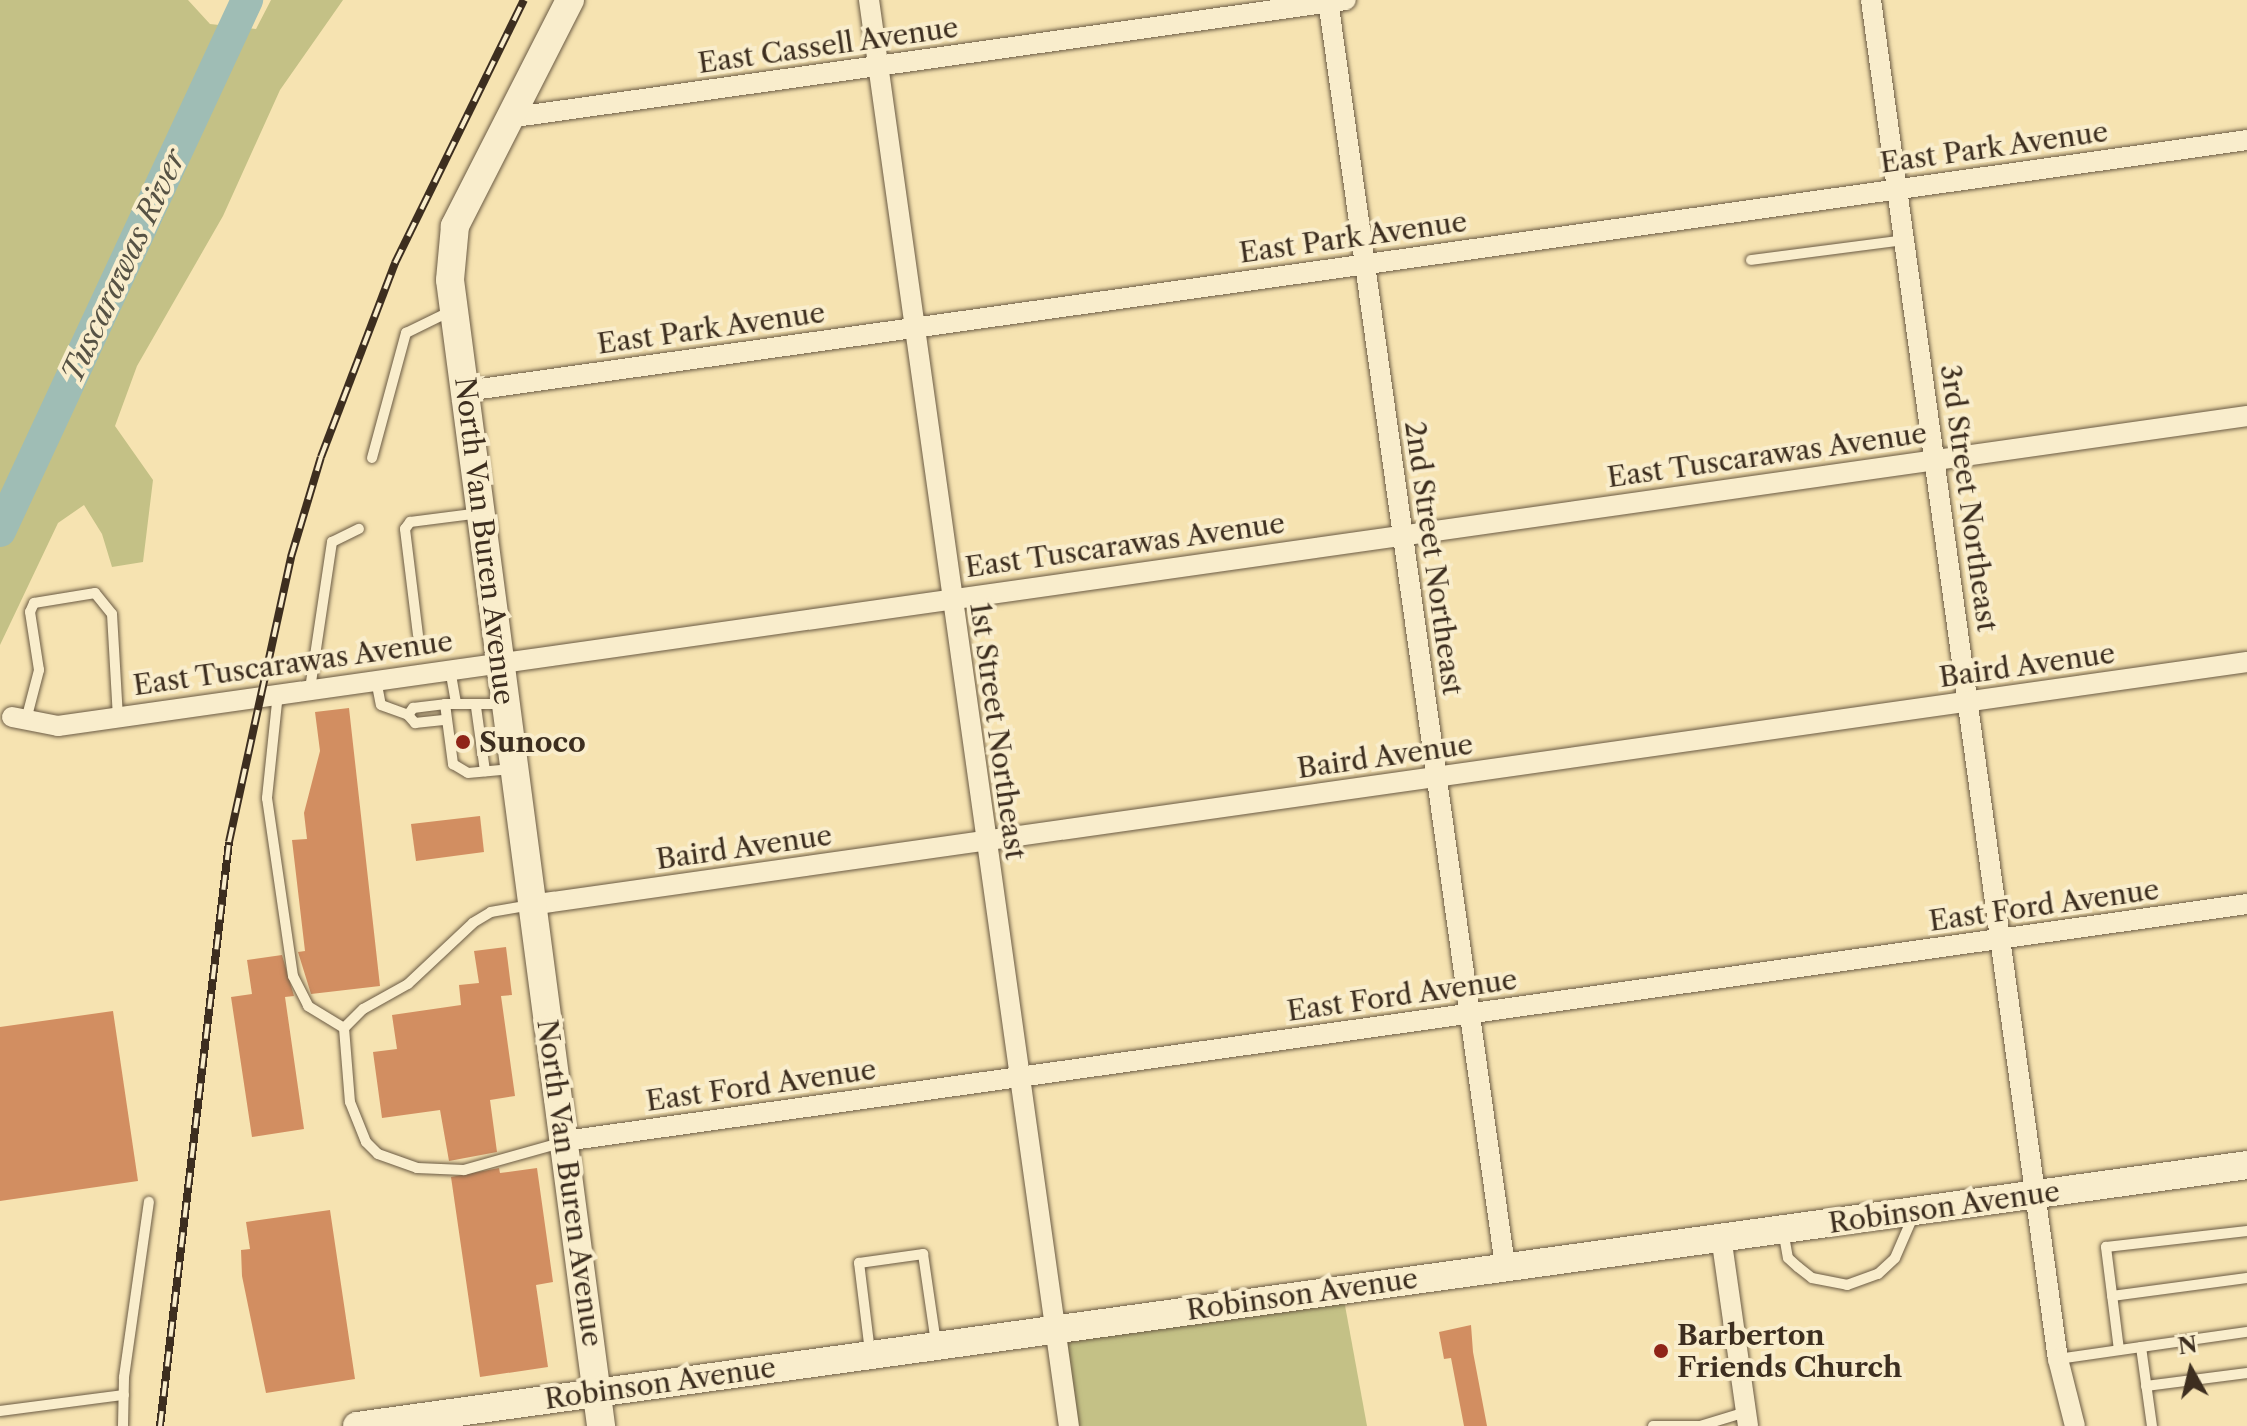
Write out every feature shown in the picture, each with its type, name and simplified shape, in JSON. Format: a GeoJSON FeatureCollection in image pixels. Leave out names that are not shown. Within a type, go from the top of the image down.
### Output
{"type":"FeatureCollection","features":[{"type":"Feature","properties":{"kind":"main road","name":"North Van Buren Avenue"},"geometry":{"type":"LineString","coordinates":[[570,0],[508,118],[452,235],[455,309],[601,1426]]}},
{"type":"Feature","properties":{"kind":"main road","name":"Robinson Avenue"},"geometry":{"type":"LineString","coordinates":[[357,1426],[2247,1165]]}},
{"type":"Feature","properties":{"kind":"street","name":"1st Street Northeast"},"geometry":{"type":"LineString","coordinates":[[869,0],[1069,1426]]}},
{"type":"Feature","properties":{"kind":"street","name":"3rd Street Northeast"},"geometry":{"type":"LineString","coordinates":[[1871,0],[2038,1194],[2058,1359],[2075,1426]]}},
{"type":"Feature","properties":{"kind":"street","name":"East Cassell Avenue"},"geometry":{"type":"LineString","coordinates":[[508,118],[1334,1]]}},
{"type":"Feature","properties":{"kind":"street","name":"2nd Street Northeast"},"geometry":{"type":"LineString","coordinates":[[1334,1],[1402,535],[1505,1266]]}},
{"type":"Feature","properties":{"kind":"street","name":"East Park Avenue"},"geometry":{"type":"LineString","coordinates":[[466,391],[2247,140]]}},
{"type":"Feature","properties":{"kind":"street","name":"East Tuscarawas Avenue"},"geometry":{"type":"LineString","coordinates":[[19,718],[58,726],[2247,416]]}},
{"type":"Feature","properties":{"kind":"street","name":"Baird Avenue"},"geometry":{"type":"LineString","coordinates":[[531,905],[2247,662]]}},
{"type":"Feature","properties":{"kind":"street","name":"East Ford Avenue"},"geometry":{"type":"LineString","coordinates":[[565,1141],[2247,904]]}},
{"type":"Feature","properties":{"kind":"street"},"geometry":{"type":"LineString","coordinates":[[1721,1236],[1747,1419]]}},
{"type":"Feature","properties":{"kind":"lane"},"geometry":{"type":"LineString","coordinates":[[1751,260],[1905,240]]}},
{"type":"Feature","properties":{"kind":"lane"},"geometry":{"type":"LineString","coordinates":[[372,458],[406,333],[455,309]]}},
{"type":"Feature","properties":{"kind":"lane"},"geometry":{"type":"LineString","coordinates":[[418,635],[405,529],[410,522],[482,512]]}},
{"type":"Feature","properties":{"kind":"lane"},"geometry":{"type":"LineString","coordinates":[[310,689],[332,542],[359,529]]}},
{"type":"Feature","properties":{"kind":"lane"},"geometry":{"type":"LineString","coordinates":[[19,718],[39,670],[30,612],[34,603],[95,593],[112,614],[118,717]]}},
{"type":"Feature","properties":{"kind":"lane"},"geometry":{"type":"LineString","coordinates":[[450,669],[450,703],[446,720],[453,764],[468,773],[514,768]]}},
{"type":"Feature","properties":{"kind":"lane"},"geometry":{"type":"LineString","coordinates":[[376,679],[381,705],[408,715],[415,723],[446,720]]}},
{"type":"Feature","properties":{"kind":"lane"},"geometry":{"type":"LineString","coordinates":[[278,693],[267,798],[293,976],[308,1006],[344,1028]]}},
{"type":"Feature","properties":{"kind":"lane"},"geometry":{"type":"LineString","coordinates":[[408,715],[413,708],[450,703],[476,707],[505,704]]}},
{"type":"Feature","properties":{"kind":"lane"},"geometry":{"type":"LineString","coordinates":[[476,707],[485,771]]}},
{"type":"Feature","properties":{"kind":"lane"},"geometry":{"type":"LineString","coordinates":[[531,905],[491,912],[473,923],[408,984],[363,1009],[344,1028],[350,1102],[366,1142],[378,1154],[417,1168],[464,1170],[565,1141]]}},
{"type":"Feature","properties":{"kind":"lane"},"geometry":{"type":"LineString","coordinates":[[123,1426],[124,1395],[149,1202]]}},
{"type":"Feature","properties":{"kind":"lane"},"geometry":{"type":"LineString","coordinates":[[1783,1228],[1788,1258],[1798,1267],[1812,1278],[1847,1285],[1878,1274],[1895,1258],[1910,1234],[1915,1210]]}},
{"type":"Feature","properties":{"kind":"lane"},"geometry":{"type":"LineString","coordinates":[[2119,1350],[2106,1247],[2247,1231]]}},
{"type":"Feature","properties":{"kind":"lane"},"geometry":{"type":"LineString","coordinates":[[871,1354],[859,1263],[923,1254],[936,1344]]}},
{"type":"Feature","properties":{"kind":"lane"},"geometry":{"type":"LineString","coordinates":[[2112,1296],[2247,1278]]}},
{"type":"Feature","properties":{"kind":"lane"},"geometry":{"type":"LineString","coordinates":[[2058,1359],[2247,1332]]}},
{"type":"Feature","properties":{"kind":"lane"},"geometry":{"type":"LineString","coordinates":[[2141,1347],[2152,1426]]}},
{"type":"Feature","properties":{"kind":"lane"},"geometry":{"type":"LineString","coordinates":[[2146,1386],[2247,1373]]}},
{"type":"Feature","properties":{"kind":"lane"},"geometry":{"type":"LineString","coordinates":[[0,1411],[124,1395]]}},
{"type":"Feature","properties":{"kind":"lane"},"geometry":{"type":"LineString","coordinates":[[1653,1426],[1700,1426],[1747,1419]]}},
{"type":"Feature","properties":{"kind":"shaded area"},"geometry":{"type":"Polygon","coordinates":[[[0,0],[188,0],[210,24],[256,29],[271,0],[343,0],[280,90],[223,216],[137,366],[115,426],[153,480],[143,562],[112,567],[102,534],[84,505],[58,523],[0,645],[0,0]]]}},
{"type":"Feature","properties":{"kind":"shaded area"},"geometry":{"type":"Polygon","coordinates":[[[1342,1289],[1367,1426],[1069,1426],[1053,1328],[1342,1289]]]}},
{"type":"Feature","properties":{"kind":"building"},"geometry":{"type":"Polygon","coordinates":[[[349,708],[380,986],[311,994],[298,952],[305,951],[292,840],[307,839],[304,813],[320,751],[315,712],[349,708]]]}},
{"type":"Feature","properties":{"kind":"building"},"geometry":{"type":"Polygon","coordinates":[[[480,816],[484,852],[416,861],[411,824],[480,816]]]}},
{"type":"Feature","properties":{"kind":"building"},"geometry":{"type":"Polygon","coordinates":[[[506,947],[512,995],[501,996],[515,1096],[490,1100],[497,1152],[449,1161],[440,1110],[382,1118],[373,1052],[397,1049],[392,1015],[461,1005],[459,985],[479,983],[474,951],[506,947]]]}},
{"type":"Feature","properties":{"kind":"building"},"geometry":{"type":"Polygon","coordinates":[[[282,955],[294,996],[285,997],[304,1129],[252,1137],[231,997],[252,994],[247,960],[282,955]]]}},
{"type":"Feature","properties":{"kind":"building"},"geometry":{"type":"Polygon","coordinates":[[[113,1011],[138,1181],[0,1201],[0,1027],[113,1011]]]}},
{"type":"Feature","properties":{"kind":"building"},"geometry":{"type":"Polygon","coordinates":[[[499,1168],[500,1173],[537,1168],[553,1282],[536,1285],[548,1367],[480,1377],[451,1177],[499,1168]]]}},
{"type":"Feature","properties":{"kind":"building"},"geometry":{"type":"Polygon","coordinates":[[[330,1210],[355,1379],[266,1393],[242,1276],[241,1250],[250,1249],[246,1222],[330,1210]]]}},
{"type":"Feature","properties":{"kind":"building"},"geometry":{"type":"Polygon","coordinates":[[[1471,1325],[1487,1426],[1464,1426],[1451,1358],[1444,1359],[1439,1332],[1471,1325]]]}},
{"type":"Feature","properties":{"kind":"waterway","name":"Tuscarawas River"},"geometry":{"type":"LineString","coordinates":[[0,531],[247,0]]}},
{"type":"Feature","properties":{"kind":"railway"},"geometry":{"type":"LineString","coordinates":[[160,1426],[229,842],[291,557],[321,457],[395,263],[524,0]]}},
{"type":"Feature","properties":{"kind":"place","name":"Sunoco"},"geometry":{"type":"Point","coordinates":[463,742]}},
{"type":"Feature","properties":{"kind":"place","name":"Barberton Friends Church"},"geometry":{"type":"Point","coordinates":[1661,1351]}}]}
